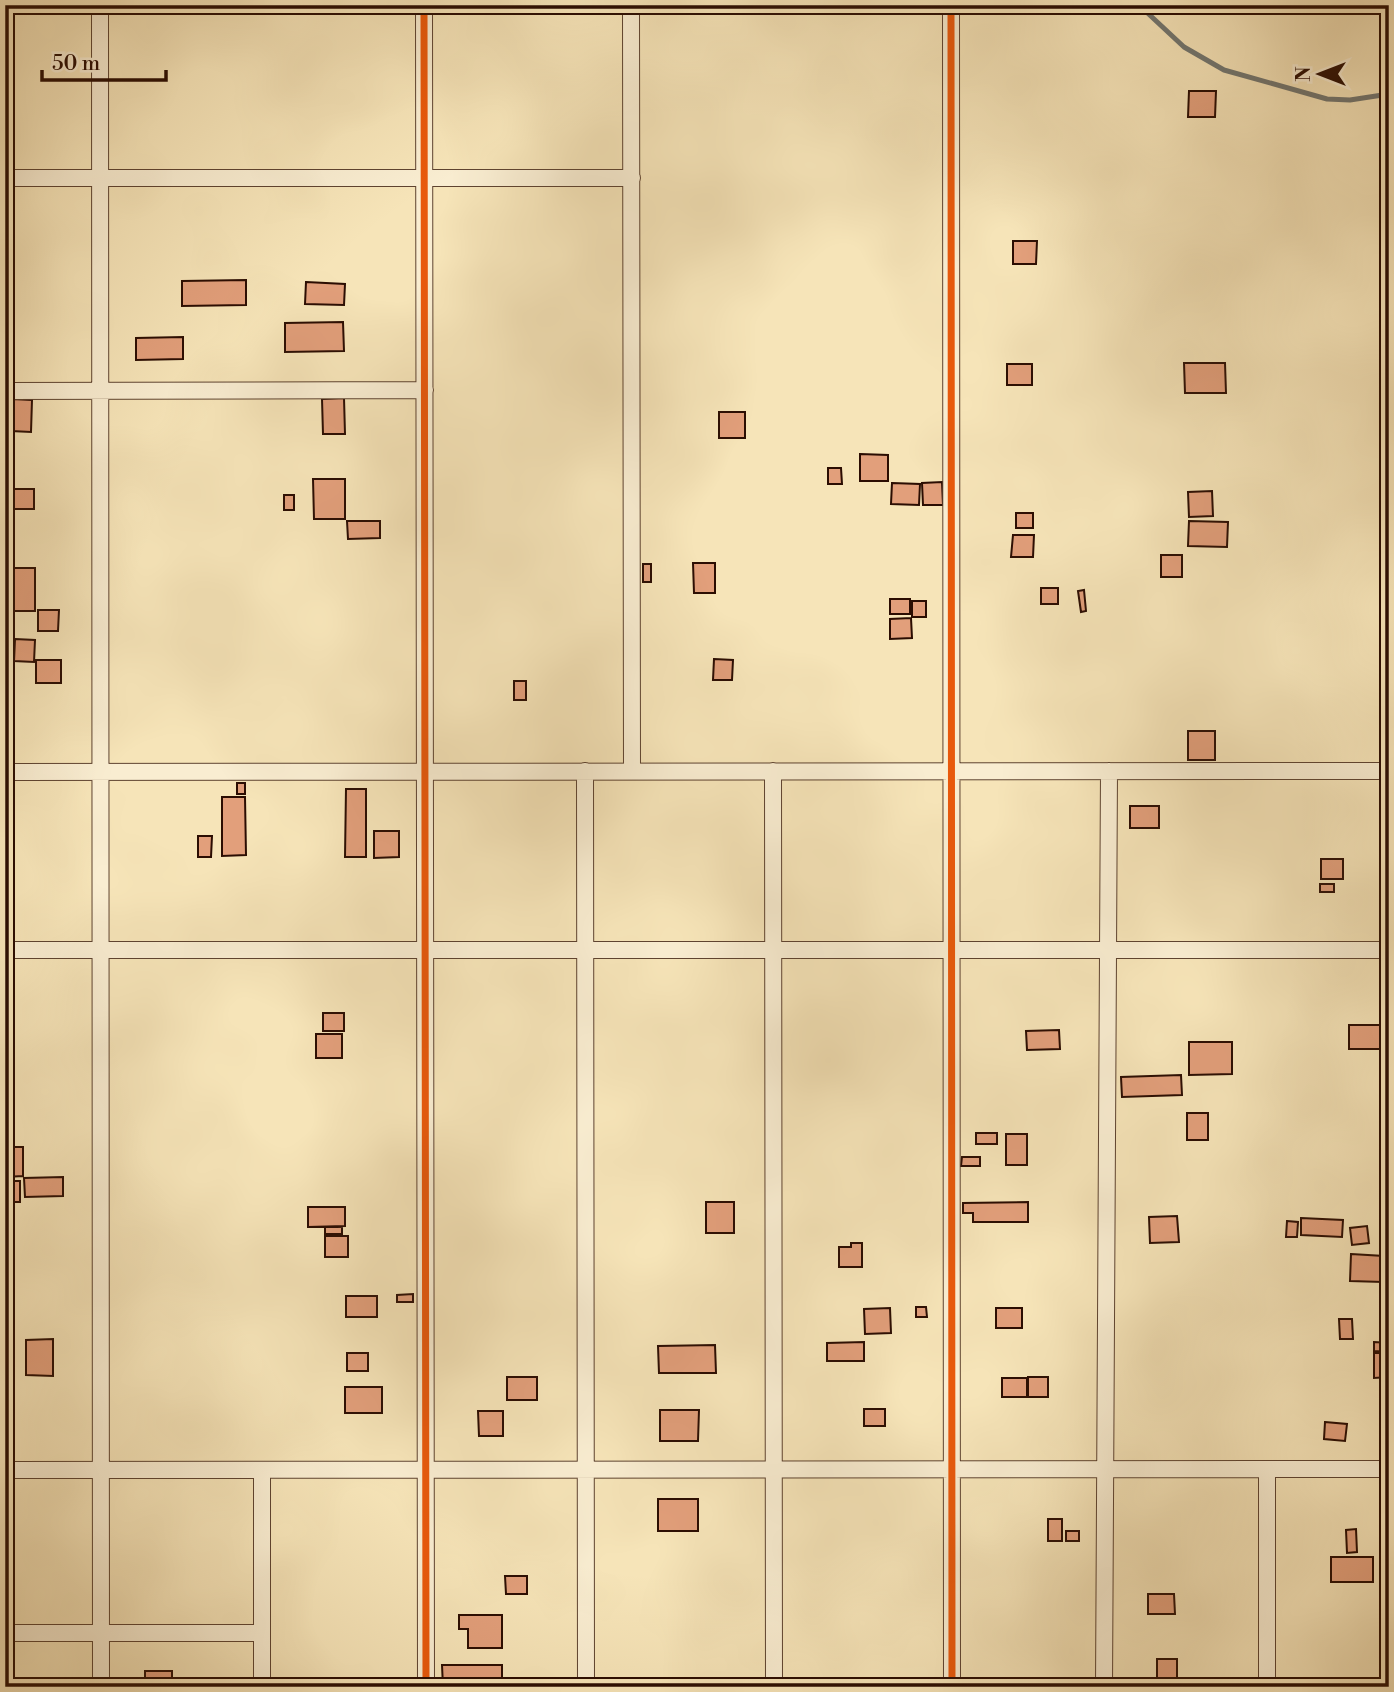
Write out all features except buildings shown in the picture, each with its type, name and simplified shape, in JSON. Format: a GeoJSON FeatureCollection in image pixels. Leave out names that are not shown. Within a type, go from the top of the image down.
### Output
{"type":"FeatureCollection","features":[{"type":"Feature","properties":{"kind":"street"},"geometry":{"type":"LineString","coordinates":[[100,5],[101,1687]]}},
{"type":"Feature","properties":{"kind":"street"},"geometry":{"type":"LineString","coordinates":[[424,5],[426,1687]]}},
{"type":"Feature","properties":{"kind":"street"},"geometry":{"type":"LineString","coordinates":[[631,5],[632,771]]}},
{"type":"Feature","properties":{"kind":"street"},"geometry":{"type":"LineString","coordinates":[[951,5],[952,1687]]}},
{"type":"Feature","properties":{"kind":"street"},"geometry":{"type":"LineString","coordinates":[[5,178],[632,178]]}},
{"type":"Feature","properties":{"kind":"street"},"geometry":{"type":"LineString","coordinates":[[5,391],[425,390]]}},
{"type":"Feature","properties":{"kind":"street"},"geometry":{"type":"LineString","coordinates":[[585,771],[586,1687]]}},
{"type":"Feature","properties":{"kind":"street"},"geometry":{"type":"LineString","coordinates":[[773,771],[774,1687]]}},
{"type":"Feature","properties":{"kind":"street"},"geometry":{"type":"LineString","coordinates":[[1104,1687],[1110,771]]}},
{"type":"Feature","properties":{"kind":"street"},"geometry":{"type":"LineString","coordinates":[[5,772],[1389,771]]}},
{"type":"Feature","properties":{"kind":"street"},"geometry":{"type":"LineString","coordinates":[[5,950],[1389,950]]}},
{"type":"Feature","properties":{"kind":"street"},"geometry":{"type":"LineString","coordinates":[[1267,1469],[1267,1687]]}},
{"type":"Feature","properties":{"kind":"street"},"geometry":{"type":"LineString","coordinates":[[5,1470],[1389,1469]]}},
{"type":"Feature","properties":{"kind":"street"},"geometry":{"type":"LineString","coordinates":[[262,1470],[262,1687]]}},
{"type":"Feature","properties":{"kind":"street"},"geometry":{"type":"LineString","coordinates":[[5,1633],[262,1633]]}},
{"type":"Feature","properties":{"kind":"waterway"},"geometry":{"type":"LineString","coordinates":[[1139,5],[1184,47],[1224,70],[1327,99],[1350,100],[1389,94]]}},
{"type":"Feature","properties":{"kind":"cycle path"},"geometry":{"type":"LineString","coordinates":[[424,5],[426,1687]]}},
{"type":"Feature","properties":{"kind":"cycle path"},"geometry":{"type":"LineString","coordinates":[[951,5],[952,1687]]}}]}
